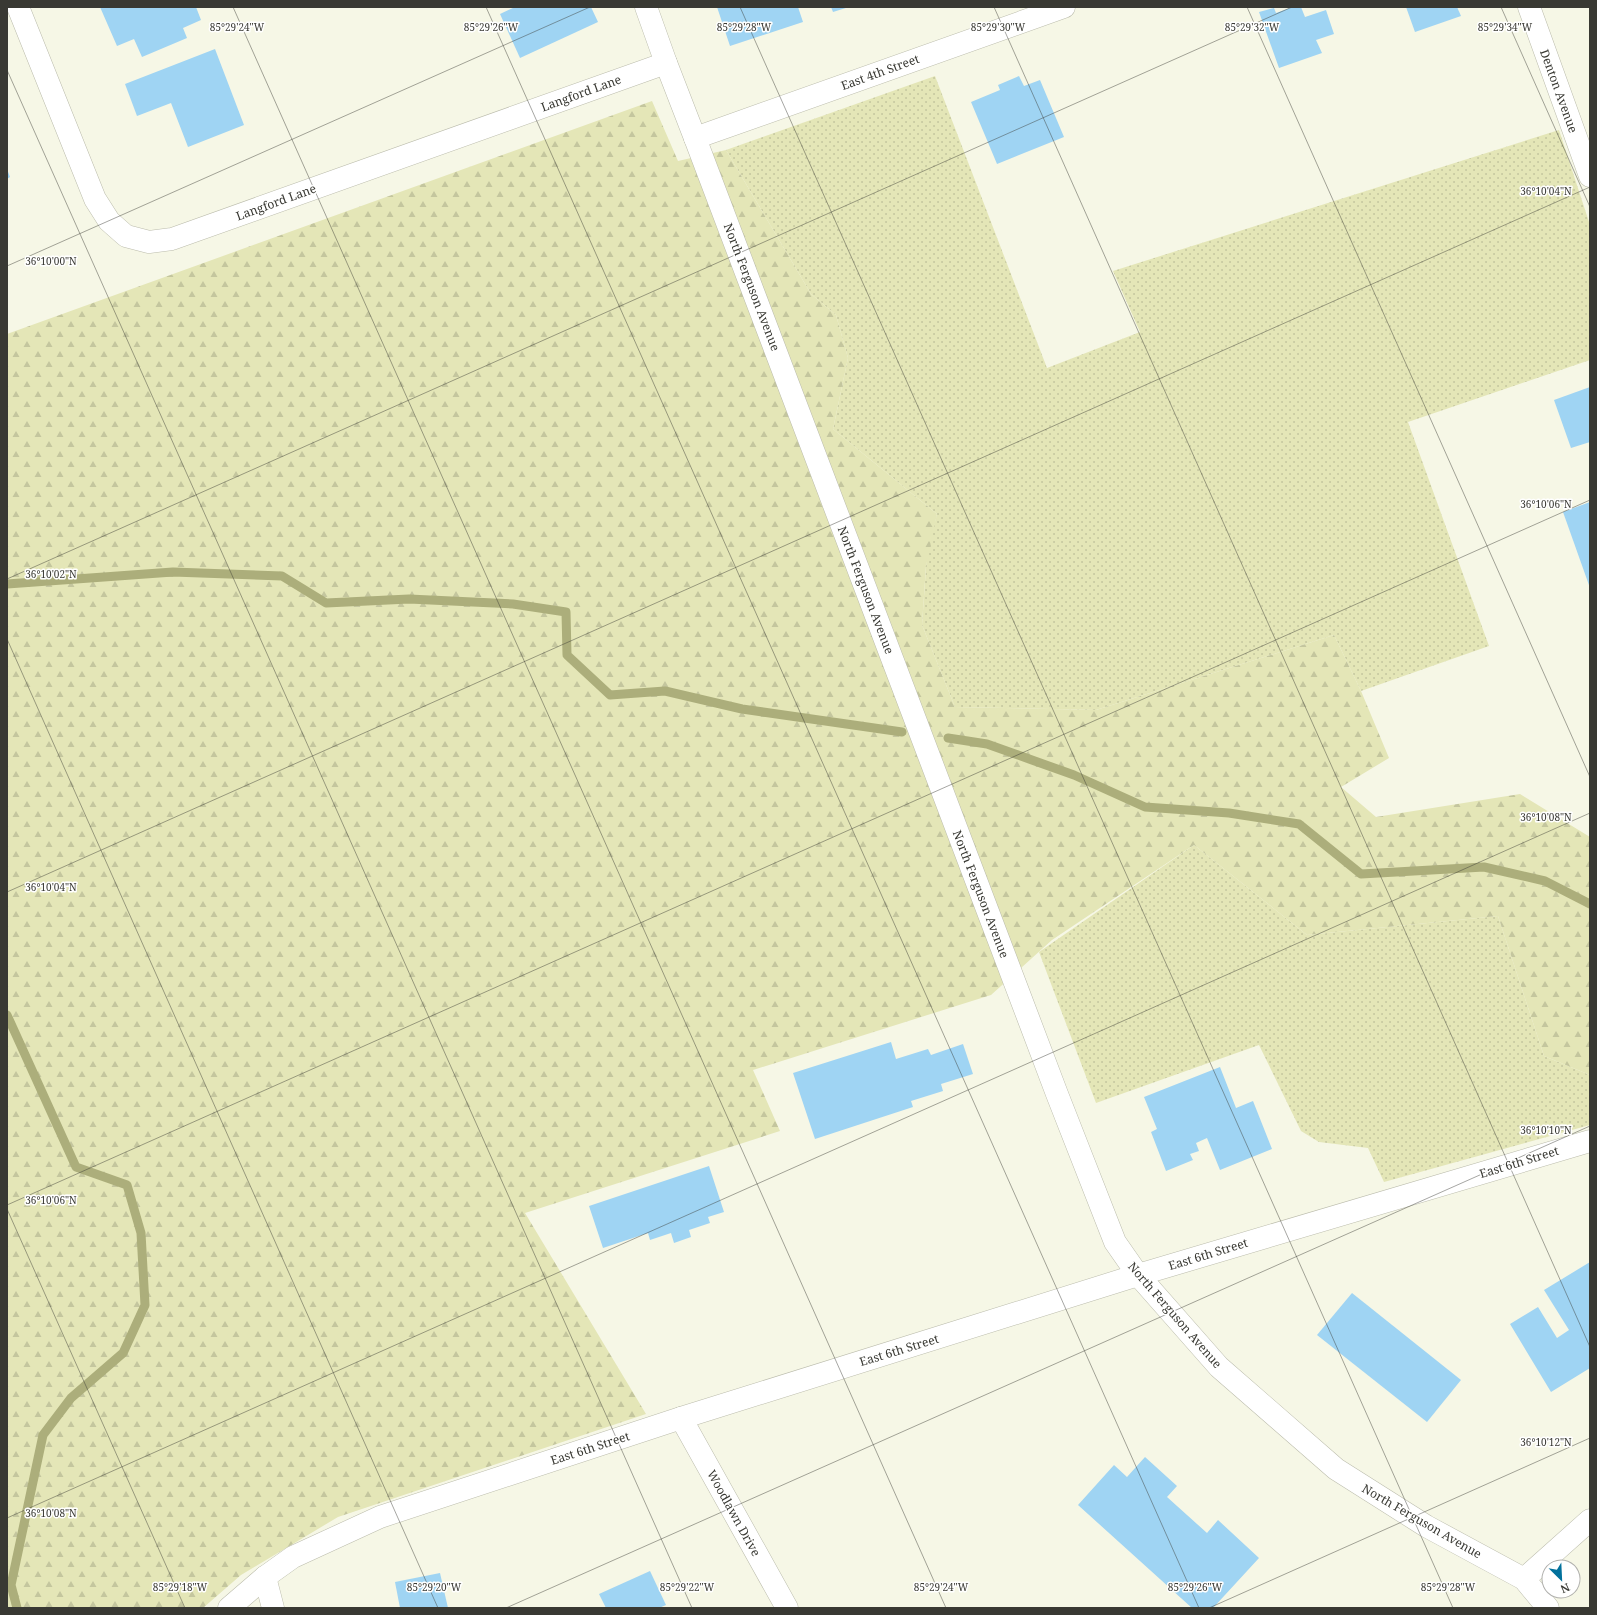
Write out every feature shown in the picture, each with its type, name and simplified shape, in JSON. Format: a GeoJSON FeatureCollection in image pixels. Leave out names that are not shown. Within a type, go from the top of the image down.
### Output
{"type":"FeatureCollection","features":[{"type":"Feature","properties":{"kind":"street","name":"Langford Lane"},"geometry":{"type":"LineString","coordinates":[[18,7],[95,199],[109,221],[126,236],[149,242],[172,239],[666,63]]}},
{"type":"Feature","properties":{"kind":"street","name":"North Ferguson Avenue"},"geometry":{"type":"LineString","coordinates":[[646,7],[1057,1094],[1115,1242],[1138,1275],[1219,1367],[1336,1469],[1426,1526],[1524,1579],[1548,1608]]}},
{"type":"Feature","properties":{"kind":"street","name":"East 4th Street"},"geometry":{"type":"LineString","coordinates":[[696,138],[1064,7]]}},
{"type":"Feature","properties":{"kind":"street","name":"Denton Avenue"},"geometry":{"type":"LineString","coordinates":[[1529,7],[1590,176]]}},
{"type":"Feature","properties":{"kind":"street","name":"East 6th Street"},"geometry":{"type":"LineString","coordinates":[[229,1608],[265,1577],[293,1556],[380,1517],[681,1418],[1138,1275],[1590,1141]]}},
{"type":"Feature","properties":{"kind":"street","name":"Woodlawn Drive"},"geometry":{"type":"LineString","coordinates":[[681,1418],[787,1608]]}},
{"type":"Feature","properties":{"kind":"street"},"geometry":{"type":"LineString","coordinates":[[1524,1579],[1590,1520]]}},
{"type":"Feature","properties":{"kind":"street"},"geometry":{"type":"LineString","coordinates":[[265,1577],[273,1608]]}},
{"type":"Feature","properties":{"kind":"green space"},"geometry":{"type":"Polygon","coordinates":[[[935,76],[1047,368],[1140,332],[1113,271],[1559,130],[1590,225],[1590,360],[1408,422],[1489,646],[1361,691],[1334,635],[1096,710],[955,707],[922,625],[927,553],[937,514],[833,429],[848,358],[836,315],[811,294],[726,150],[935,76]]]}},
{"type":"Feature","properties":{"kind":"green space"},"geometry":{"type":"Polygon","coordinates":[[[652,101],[678,161],[726,150],[811,294],[836,315],[848,358],[833,429],[937,514],[926,566],[922,625],[955,707],[1096,710],[1334,635],[1361,691],[1389,758],[1341,787],[1376,817],[1520,794],[1590,837],[1590,1075],[1544,1056],[1498,916],[1307,935],[1194,845],[1052,940],[991,995],[753,1070],[780,1131],[525,1213],[646,1414],[338,1517],[241,1575],[203,1608],[7,1608],[7,334],[652,101]]]}},
{"type":"Feature","properties":{"kind":"green space"},"geometry":{"type":"Polygon","coordinates":[[[1194,845],[1307,935],[1498,916],[1544,1056],[1590,1075],[1590,1125],[1384,1182],[1368,1148],[1319,1142],[1301,1131],[1259,1045],[1096,1103],[1039,952],[1194,845]]]}},
{"type":"Feature","properties":{"kind":"building"},"geometry":{"type":"Polygon","coordinates":[[[100,7],[196,7],[201,20],[183,28],[187,38],[142,57],[134,39],[117,46],[100,7]]]}},
{"type":"Feature","properties":{"kind":"building"},"geometry":{"type":"Polygon","coordinates":[[[515,7],[591,7],[598,22],[520,58],[500,14],[515,7]]]}},
{"type":"Feature","properties":{"kind":"building"},"geometry":{"type":"Polygon","coordinates":[[[717,7],[798,7],[803,22],[730,46],[717,7]]]}},
{"type":"Feature","properties":{"kind":"building"},"geometry":{"type":"Polygon","coordinates":[[[831,7],[849,7],[833,12],[831,7]]]}},
{"type":"Feature","properties":{"kind":"building"},"geometry":{"type":"Polygon","coordinates":[[[1293,7],[1301,7],[1305,17],[1326,10],[1334,34],[1316,40],[1322,53],[1279,68],[1259,12],[1274,8],[1276,13],[1293,7]]]}},
{"type":"Feature","properties":{"kind":"building"},"geometry":{"type":"Polygon","coordinates":[[[1406,7],[1457,7],[1461,16],[1415,32],[1406,7]]]}},
{"type":"Feature","properties":{"kind":"building"},"geometry":{"type":"Polygon","coordinates":[[[215,49],[244,125],[188,147],[171,103],[137,116],[125,84],[215,49]]]}},
{"type":"Feature","properties":{"kind":"building"},"geometry":{"type":"Polygon","coordinates":[[[1019,76],[1024,86],[1040,80],[1064,137],[997,164],[971,102],[1000,90],[998,85],[1019,76]]]}},
{"type":"Feature","properties":{"kind":"building"},"geometry":{"type":"Polygon","coordinates":[[[7,169],[10,177],[7,179],[7,169]]]}},
{"type":"Feature","properties":{"kind":"building"},"geometry":{"type":"Polygon","coordinates":[[[1590,387],[1590,442],[1571,448],[1554,400],[1590,387]]]}},
{"type":"Feature","properties":{"kind":"building"},"geometry":{"type":"Polygon","coordinates":[[[1590,502],[1590,588],[1563,512],[1590,502]]]}},
{"type":"Feature","properties":{"kind":"building"},"geometry":{"type":"Polygon","coordinates":[[[891,1042],[896,1059],[928,1049],[931,1055],[963,1044],[973,1074],[941,1084],[943,1091],[911,1101],[913,1107],[815,1139],[793,1073],[891,1042]]]}},
{"type":"Feature","properties":{"kind":"building"},"geometry":{"type":"Polygon","coordinates":[[[1220,1067],[1236,1108],[1253,1101],[1272,1149],[1220,1170],[1207,1138],[1196,1143],[1199,1151],[1190,1154],[1193,1160],[1166,1171],[1151,1132],[1157,1129],[1144,1097],[1220,1067]]]}},
{"type":"Feature","properties":{"kind":"building"},"geometry":{"type":"Polygon","coordinates":[[[709,1166],[724,1212],[708,1217],[710,1223],[689,1230],[691,1237],[674,1243],[671,1233],[650,1240],[648,1233],[603,1248],[589,1206],[709,1166]]]}},
{"type":"Feature","properties":{"kind":"building"},"geometry":{"type":"Polygon","coordinates":[[[1590,1262],[1590,1368],[1551,1392],[1510,1324],[1538,1307],[1557,1338],[1569,1330],[1544,1290],[1590,1262]]]}},
{"type":"Feature","properties":{"kind":"building"},"geometry":{"type":"Polygon","coordinates":[[[1352,1293],[1461,1380],[1427,1422],[1317,1335],[1352,1293]]]}},
{"type":"Feature","properties":{"kind":"building"},"geometry":{"type":"Polygon","coordinates":[[[1145,1457],[1177,1486],[1167,1497],[1207,1533],[1218,1520],[1259,1558],[1213,1608],[1192,1608],[1078,1505],[1114,1465],[1127,1477],[1145,1457]]]}},
{"type":"Feature","properties":{"kind":"building"},"geometry":{"type":"Polygon","coordinates":[[[650,1571],[666,1605],[659,1608],[606,1608],[599,1594],[650,1571]]]}},
{"type":"Feature","properties":{"kind":"building"},"geometry":{"type":"Polygon","coordinates":[[[440,1573],[448,1608],[400,1608],[395,1582],[440,1573]]]}},
{"type":"Feature","properties":{"kind":"waterway"},"geometry":{"type":"LineString","coordinates":[[7,584],[173,572],[282,576],[326,603],[409,599],[513,604],[566,612],[567,655],[610,695],[665,691],[742,709],[902,732]]}},
{"type":"Feature","properties":{"kind":"waterway"},"geometry":{"type":"LineString","coordinates":[[948,738],[987,744],[1074,775],[1145,807],[1229,813],[1299,824],[1361,874],[1484,867],[1545,881],[1590,904]]}},
{"type":"Feature","properties":{"kind":"waterway"},"geometry":{"type":"LineString","coordinates":[[7,1015],[76,1167],[127,1185],[141,1233],[145,1305],[123,1353],[71,1398],[43,1435],[11,1585],[17,1608]]}}]}
